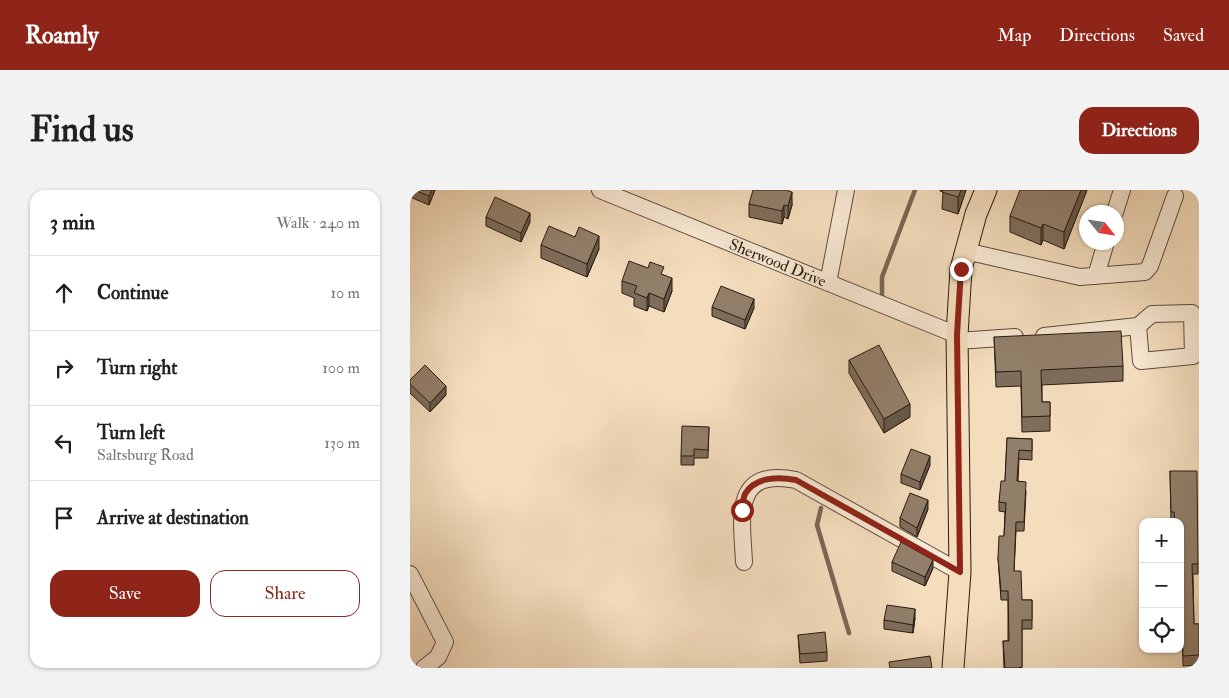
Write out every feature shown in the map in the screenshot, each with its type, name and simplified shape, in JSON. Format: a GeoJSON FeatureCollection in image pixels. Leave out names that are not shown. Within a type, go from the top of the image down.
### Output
{"type":"FeatureCollection","features":[{"type":"Feature","properties":{"kind":"main road"},"geometry":{"type":"LineString","coordinates":[[953,668],[960,572],[957,338],[961,269],[976,214],[986,190]]}},
{"type":"Feature","properties":{"kind":"street","name":"Sherwood Drive"},"geometry":{"type":"LineString","coordinates":[[600,190],[828,282],[957,338]]}},
{"type":"Feature","properties":{"kind":"street"},"geometry":{"type":"LineString","coordinates":[[828,282],[846,190]]}},
{"type":"Feature","properties":{"kind":"street"},"geometry":{"type":"LineString","coordinates":[[1117,205],[1122,190]]}},
{"type":"Feature","properties":{"kind":"street"},"geometry":{"type":"LineString","coordinates":[[966,251],[1080,277],[1145,272],[1150,266],[1174,196]]}},
{"type":"Feature","properties":{"kind":"street"},"geometry":{"type":"LineString","coordinates":[[1096,276],[1104,250]]}},
{"type":"Feature","properties":{"kind":"street"},"geometry":{"type":"LineString","coordinates":[[957,338],[1055,335],[1138,326]]}},
{"type":"Feature","properties":{"kind":"street"},"geometry":{"type":"LineString","coordinates":[[744,562],[742,510],[746,494],[755,484],[778,476],[796,480],[960,572]]}},
{"type":"Feature","properties":{"kind":"street"},"geometry":{"type":"LineString","coordinates":[[410,574],[445,642],[438,657],[424,668]]}},
{"type":"Feature","properties":{"kind":"building"},"geometry":{"type":"Polygon","coordinates":[[[414,190],[432,190],[429,196],[414,190]]]}},
{"type":"Feature","properties":{"kind":"building"},"geometry":{"type":"Polygon","coordinates":[[[753,190],[788,190],[792,192],[788,206],[784,205],[782,211],[749,204],[753,190]]]}},
{"type":"Feature","properties":{"kind":"building"},"geometry":{"type":"Polygon","coordinates":[[[943,190],[961,190],[958,197],[942,192],[943,190]]]}},
{"type":"Feature","properties":{"kind":"building"},"geometry":{"type":"Polygon","coordinates":[[[1020,190],[1081,190],[1064,232],[1043,224],[1041,228],[1010,216],[1020,190]]]}},
{"type":"Feature","properties":{"kind":"building"},"geometry":{"type":"Polygon","coordinates":[[[495,197],[530,213],[521,233],[486,217],[495,197]]]}},
{"type":"Feature","properties":{"kind":"building"},"geometry":{"type":"Polygon","coordinates":[[[549,226],[575,237],[579,227],[599,236],[587,264],[541,245],[549,226]]]}},
{"type":"Feature","properties":{"kind":"building"},"geometry":{"type":"Polygon","coordinates":[[[629,261],[648,268],[650,262],[664,267],[661,274],[672,278],[664,299],[649,293],[647,298],[634,293],[637,286],[622,281],[629,261]]]}},
{"type":"Feature","properties":{"kind":"building"},"geometry":{"type":"Polygon","coordinates":[[[721,286],[754,299],[745,320],[712,307],[721,286]]]}},
{"type":"Feature","properties":{"kind":"building"},"geometry":{"type":"Polygon","coordinates":[[[1121,331],[1123,366],[1041,370],[1042,402],[1050,402],[1050,416],[1022,417],[1021,371],[996,372],[994,337],[1121,331]]]}},
{"type":"Feature","properties":{"kind":"building"},"geometry":{"type":"Polygon","coordinates":[[[879,345],[910,404],[884,419],[849,360],[879,345]]]}},
{"type":"Feature","properties":{"kind":"building"},"geometry":{"type":"Polygon","coordinates":[[[425,365],[446,386],[430,403],[410,384],[410,380],[425,365]]]}},
{"type":"Feature","properties":{"kind":"building"},"geometry":{"type":"Polygon","coordinates":[[[682,426],[709,427],[708,450],[694,449],[694,456],[681,456],[682,426]]]}},
{"type":"Feature","properties":{"kind":"building"},"geometry":{"type":"Polygon","coordinates":[[[1007,438],[1032,439],[1032,451],[1019,450],[1017,481],[1026,482],[1024,522],[1016,522],[1014,571],[1021,571],[1022,600],[1032,600],[1032,620],[1022,620],[1022,667],[1018,668],[1005,668],[1003,641],[1009,641],[1008,591],[1001,591],[998,558],[999,536],[1004,536],[1006,503],[999,502],[1001,481],[1005,481],[1007,438]]]}},
{"type":"Feature","properties":{"kind":"building"},"geometry":{"type":"Polygon","coordinates":[[[911,449],[930,456],[920,482],[901,474],[911,449]]]}},
{"type":"Feature","properties":{"kind":"building"},"geometry":{"type":"Polygon","coordinates":[[[1170,471],[1197,471],[1198,564],[1192,564],[1194,624],[1199,624],[1199,655],[1183,656],[1184,518],[1175,518],[1174,512],[1171,512],[1170,471]]]}},
{"type":"Feature","properties":{"kind":"building"},"geometry":{"type":"Polygon","coordinates":[[[910,493],[928,500],[917,528],[900,518],[910,493]]]}},
{"type":"Feature","properties":{"kind":"building"},"geometry":{"type":"Polygon","coordinates":[[[901,542],[933,560],[925,577],[892,562],[901,542]]]}},
{"type":"Feature","properties":{"kind":"building"},"geometry":{"type":"Polygon","coordinates":[[[887,605],[915,609],[913,625],[884,620],[887,605]]]}},
{"type":"Feature","properties":{"kind":"building"},"geometry":{"type":"Polygon","coordinates":[[[825,632],[827,652],[800,654],[798,635],[825,632]]]}},
{"type":"Feature","properties":{"kind":"building"},"geometry":{"type":"Polygon","coordinates":[[[930,656],[932,668],[890,668],[889,662],[930,656]]]}},
{"type":"Feature","properties":{"kind":"waterway"},"geometry":{"type":"LineString","coordinates":[[882,297],[882,277],[915,190]]}},
{"type":"Feature","properties":{"kind":"waterway"},"geometry":{"type":"LineString","coordinates":[[821,508],[817,525],[849,633]]}},
{"type":"Feature","properties":{"kind":"route"},"geometry":{"type":"LineString","coordinates":[[742,510],[746,494],[755,484],[778,476],[796,480],[960,572],[957,335],[961,269]]}}]}
